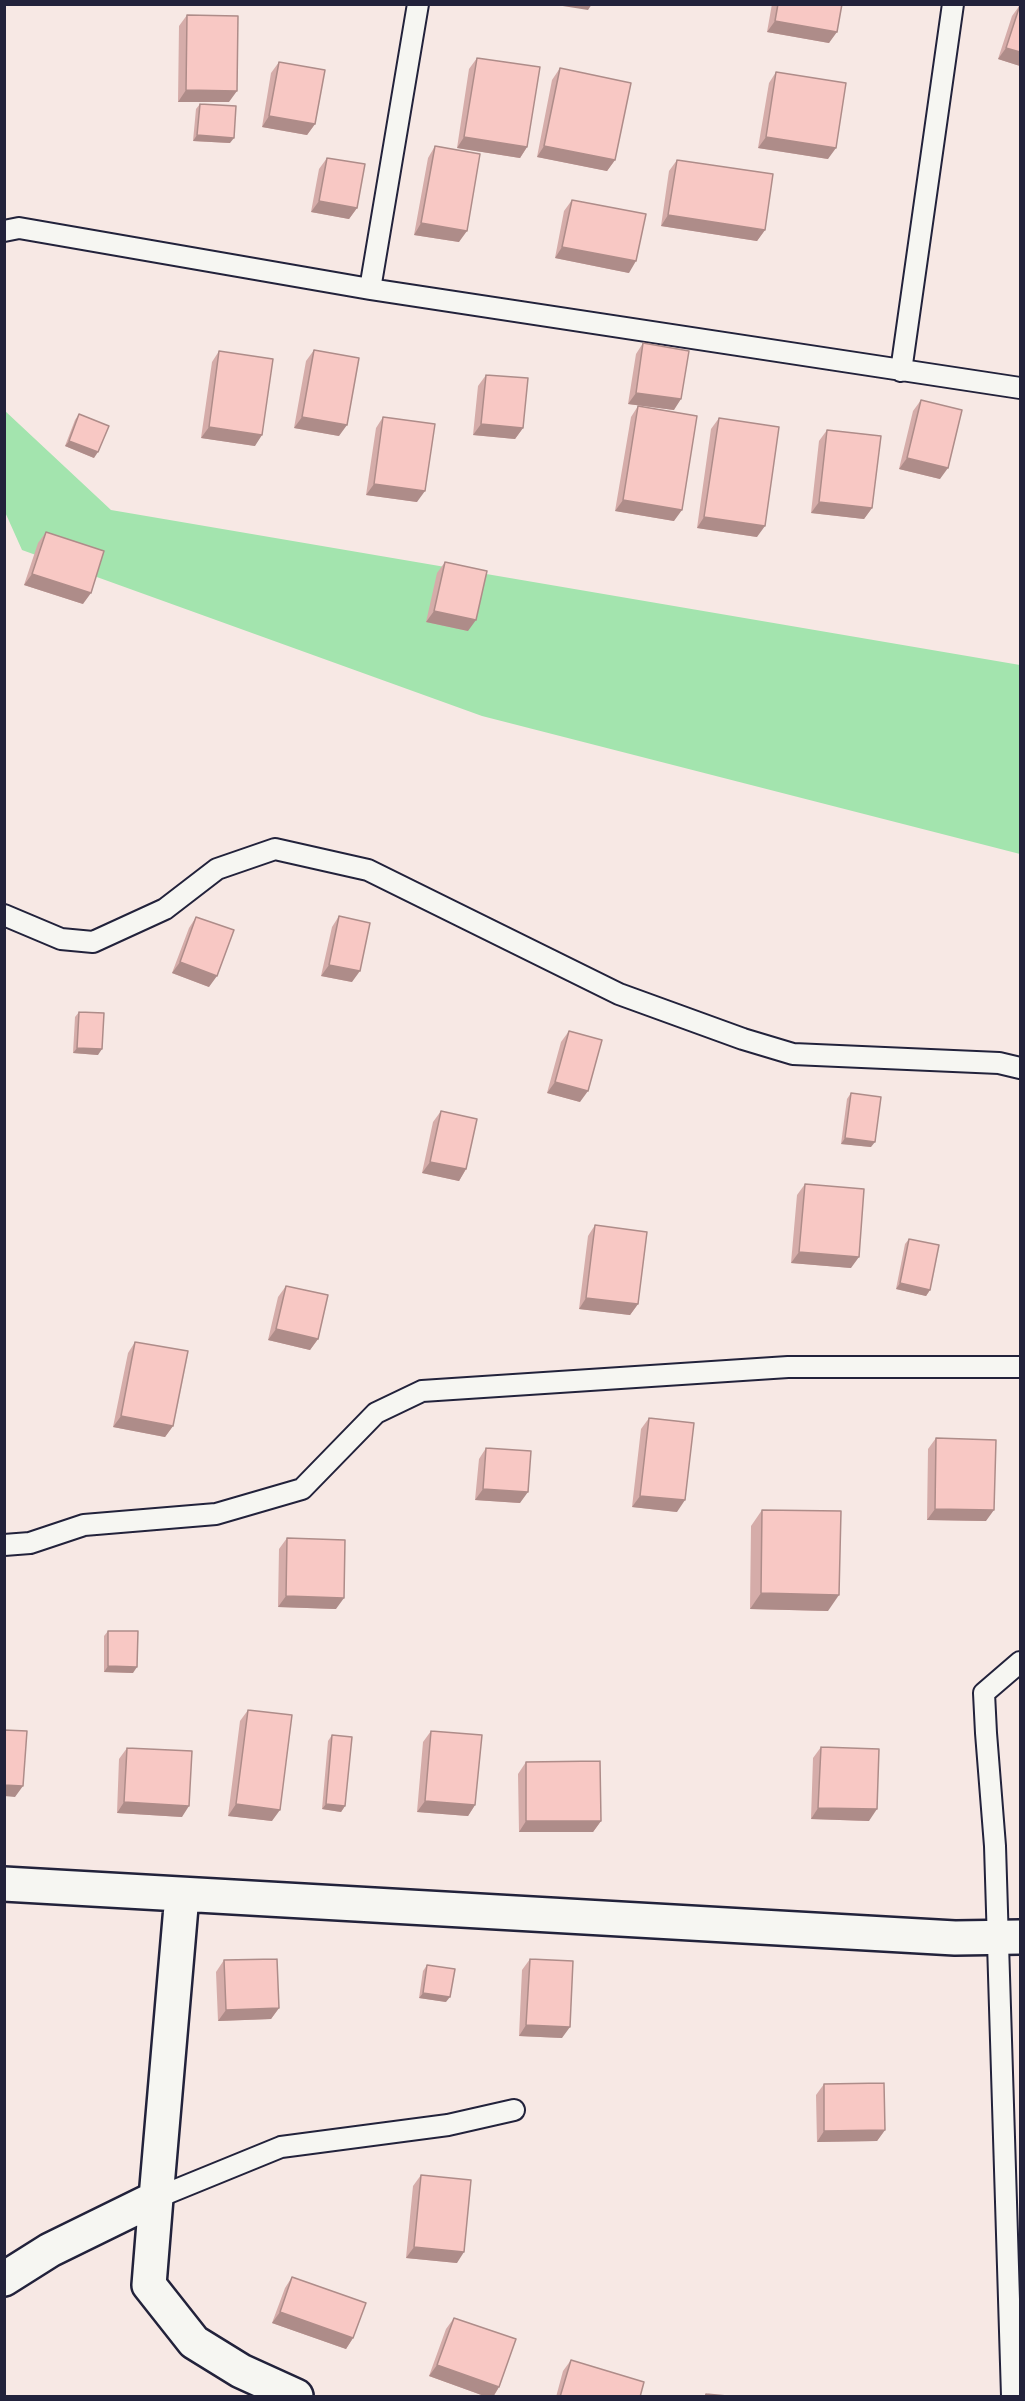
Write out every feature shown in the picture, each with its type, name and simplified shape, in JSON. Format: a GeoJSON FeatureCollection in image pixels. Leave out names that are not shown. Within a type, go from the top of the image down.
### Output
{"type":"FeatureCollection","features":[{"type":"Feature","properties":{"kind":"street"},"geometry":{"type":"LineString","coordinates":[[4,1884],[943,1937],[1009,1937]]}},
{"type":"Feature","properties":{"kind":"street"},"geometry":{"type":"LineString","coordinates":[[182,1894],[149,2284],[194,2342],[241,2371],[296,2397]]}},
{"type":"Feature","properties":{"kind":"street"},"geometry":{"type":"LineString","coordinates":[[4,2279],[50,2250],[156,2198]]}},
{"type":"Feature","properties":{"kind":"lane"},"geometry":{"type":"LineString","coordinates":[[370,289],[418,4]]}},
{"type":"Feature","properties":{"kind":"lane"},"geometry":{"type":"LineString","coordinates":[[901,371],[953,4]]}},
{"type":"Feature","properties":{"kind":"lane"},"geometry":{"type":"LineString","coordinates":[[4,231],[19,228],[370,289],[1020,388]]}},
{"type":"Feature","properties":{"kind":"lane"},"geometry":{"type":"LineString","coordinates":[[4,915],[61,939],[93,942],[165,909],[217,869],[275,849],[368,870],[619,994],[743,1039],[793,1054],[999,1063],[1020,1068]]}},
{"type":"Feature","properties":{"kind":"lane"},"geometry":{"type":"LineString","coordinates":[[4,1545],[30,1544],[84,1525],[216,1514],[302,1489],[376,1413],[422,1391],[788,1367],[1020,1367]]}},
{"type":"Feature","properties":{"kind":"lane"},"geometry":{"type":"LineString","coordinates":[[1012,2397],[1009,1937],[995,1846],[984,1693],[1020,1662]]}},
{"type":"Feature","properties":{"kind":"lane"},"geometry":{"type":"LineString","coordinates":[[156,2198],[281,2147],[448,2125],[514,2110]]}},
{"type":"Feature","properties":{"kind":"green space"},"geometry":{"type":"Polygon","coordinates":[[[4,410],[111,510],[1020,665],[1020,854],[482,716],[22,550],[5,512],[4,410]]]}},
{"type":"Feature","properties":{"kind":"building"},"geometry":{"type":"Polygon","coordinates":[[[778,4],[842,4],[837,32],[775,21],[778,4]]]}},
{"type":"Feature","properties":{"kind":"building"},"geometry":{"type":"Polygon","coordinates":[[[1020,5],[1020,52],[1006,48],[1020,5]]]}},
{"type":"Feature","properties":{"kind":"building"},"geometry":{"type":"Polygon","coordinates":[[[187,15],[238,16],[237,91],[186,90],[187,15]]]}},
{"type":"Feature","properties":{"kind":"building"},"geometry":{"type":"Polygon","coordinates":[[[477,58],[540,67],[527,147],[464,137],[477,58]]]}},
{"type":"Feature","properties":{"kind":"building"},"geometry":{"type":"Polygon","coordinates":[[[279,62],[325,70],[315,124],[269,116],[279,62]]]}},
{"type":"Feature","properties":{"kind":"building"},"geometry":{"type":"Polygon","coordinates":[[[560,68],[631,83],[615,160],[544,146],[560,68]]]}},
{"type":"Feature","properties":{"kind":"building"},"geometry":{"type":"Polygon","coordinates":[[[776,72],[846,83],[836,148],[766,137],[776,72]]]}},
{"type":"Feature","properties":{"kind":"building"},"geometry":{"type":"Polygon","coordinates":[[[200,104],[236,106],[234,138],[197,135],[200,104]]]}},
{"type":"Feature","properties":{"kind":"building"},"geometry":{"type":"Polygon","coordinates":[[[435,146],[480,154],[467,231],[421,223],[435,146]]]}},
{"type":"Feature","properties":{"kind":"building"},"geometry":{"type":"Polygon","coordinates":[[[327,158],[365,164],[357,208],[319,201],[327,158]]]}},
{"type":"Feature","properties":{"kind":"building"},"geometry":{"type":"Polygon","coordinates":[[[677,160],[773,174],[765,230],[668,215],[677,160]]]}},
{"type":"Feature","properties":{"kind":"building"},"geometry":{"type":"Polygon","coordinates":[[[572,200],[646,214],[636,261],[562,247],[572,200]]]}},
{"type":"Feature","properties":{"kind":"building"},"geometry":{"type":"Polygon","coordinates":[[[643,343],[689,351],[681,399],[636,393],[643,343]]]}},
{"type":"Feature","properties":{"kind":"building"},"geometry":{"type":"Polygon","coordinates":[[[314,350],[359,358],[347,425],[302,417],[314,350]]]}},
{"type":"Feature","properties":{"kind":"building"},"geometry":{"type":"Polygon","coordinates":[[[219,351],[273,359],[262,435],[209,427],[219,351]]]}},
{"type":"Feature","properties":{"kind":"building"},"geometry":{"type":"Polygon","coordinates":[[[486,375],[528,378],[523,428],[481,424],[486,375]]]}},
{"type":"Feature","properties":{"kind":"building"},"geometry":{"type":"Polygon","coordinates":[[[921,400],[962,410],[948,468],[907,458],[921,400]]]}},
{"type":"Feature","properties":{"kind":"building"},"geometry":{"type":"Polygon","coordinates":[[[638,406],[697,416],[682,510],[623,500],[638,406]]]}},
{"type":"Feature","properties":{"kind":"building"},"geometry":{"type":"Polygon","coordinates":[[[79,414],[109,426],[98,452],[69,441],[79,414]]]}},
{"type":"Feature","properties":{"kind":"building"},"geometry":{"type":"Polygon","coordinates":[[[383,417],[435,424],[425,491],[374,484],[383,417]]]}},
{"type":"Feature","properties":{"kind":"building"},"geometry":{"type":"Polygon","coordinates":[[[719,418],[779,427],[765,526],[704,517],[719,418]]]}},
{"type":"Feature","properties":{"kind":"building"},"geometry":{"type":"Polygon","coordinates":[[[827,430],[881,436],[872,508],[819,502],[827,430]]]}},
{"type":"Feature","properties":{"kind":"building"},"geometry":{"type":"Polygon","coordinates":[[[46,532],[104,551],[91,593],[32,574],[46,532]]]}},
{"type":"Feature","properties":{"kind":"building"},"geometry":{"type":"Polygon","coordinates":[[[445,562],[487,571],[476,620],[434,611],[445,562]]]}},
{"type":"Feature","properties":{"kind":"building"},"geometry":{"type":"Polygon","coordinates":[[[339,916],[370,923],[360,971],[329,965],[339,916]]]}},
{"type":"Feature","properties":{"kind":"building"},"geometry":{"type":"Polygon","coordinates":[[[196,917],[234,930],[217,976],[180,962],[196,917]]]}},
{"type":"Feature","properties":{"kind":"building"},"geometry":{"type":"Polygon","coordinates":[[[79,1012],[104,1013],[102,1049],[77,1048],[79,1012]]]}},
{"type":"Feature","properties":{"kind":"building"},"geometry":{"type":"Polygon","coordinates":[[[569,1031],[602,1040],[588,1091],[555,1082],[569,1031]]]}},
{"type":"Feature","properties":{"kind":"building"},"geometry":{"type":"Polygon","coordinates":[[[851,1093],[881,1097],[875,1142],[845,1138],[851,1093]]]}},
{"type":"Feature","properties":{"kind":"building"},"geometry":{"type":"Polygon","coordinates":[[[441,1111],[477,1119],[466,1169],[430,1162],[441,1111]]]}},
{"type":"Feature","properties":{"kind":"building"},"geometry":{"type":"Polygon","coordinates":[[[805,1184],[864,1189],[859,1257],[799,1252],[805,1184]]]}},
{"type":"Feature","properties":{"kind":"building"},"geometry":{"type":"Polygon","coordinates":[[[595,1225],[647,1232],[638,1304],[586,1298],[595,1225]]]}},
{"type":"Feature","properties":{"kind":"building"},"geometry":{"type":"Polygon","coordinates":[[[909,1239],[939,1245],[930,1290],[900,1283],[909,1239]]]}},
{"type":"Feature","properties":{"kind":"building"},"geometry":{"type":"Polygon","coordinates":[[[286,1286],[328,1295],[318,1339],[276,1329],[286,1286]]]}},
{"type":"Feature","properties":{"kind":"building"},"geometry":{"type":"Polygon","coordinates":[[[135,1342],[188,1351],[173,1426],[121,1416],[135,1342]]]}},
{"type":"Feature","properties":{"kind":"building"},"geometry":{"type":"Polygon","coordinates":[[[649,1418],[694,1423],[685,1500],[640,1496],[649,1418]]]}},
{"type":"Feature","properties":{"kind":"building"},"geometry":{"type":"Polygon","coordinates":[[[936,1438],[996,1440],[994,1510],[935,1509],[936,1438]]]}},
{"type":"Feature","properties":{"kind":"building"},"geometry":{"type":"Polygon","coordinates":[[[486,1448],[531,1451],[528,1492],[483,1489],[486,1448]]]}},
{"type":"Feature","properties":{"kind":"building"},"geometry":{"type":"Polygon","coordinates":[[[762,1510],[841,1511],[839,1595],[761,1593],[762,1510]]]}},
{"type":"Feature","properties":{"kind":"building"},"geometry":{"type":"Polygon","coordinates":[[[287,1538],[345,1540],[344,1598],[286,1596],[287,1538]]]}},
{"type":"Feature","properties":{"kind":"building"},"geometry":{"type":"Polygon","coordinates":[[[108,1631],[138,1631],[137,1667],[108,1666],[108,1631]]]}},
{"type":"Feature","properties":{"kind":"building"},"geometry":{"type":"Polygon","coordinates":[[[248,1710],[292,1715],[280,1810],[236,1804],[248,1710]]]}},
{"type":"Feature","properties":{"kind":"building"},"geometry":{"type":"Polygon","coordinates":[[[4,1730],[27,1731],[23,1786],[4,1785],[4,1730]]]}},
{"type":"Feature","properties":{"kind":"building"},"geometry":{"type":"Polygon","coordinates":[[[431,1731],[482,1735],[475,1805],[425,1801],[431,1731]]]}},
{"type":"Feature","properties":{"kind":"building"},"geometry":{"type":"Polygon","coordinates":[[[332,1735],[352,1737],[345,1806],[326,1804],[332,1735]]]}},
{"type":"Feature","properties":{"kind":"building"},"geometry":{"type":"Polygon","coordinates":[[[821,1747],[879,1749],[877,1809],[818,1808],[821,1747]]]}},
{"type":"Feature","properties":{"kind":"building"},"geometry":{"type":"Polygon","coordinates":[[[127,1748],[192,1751],[189,1806],[124,1802],[127,1748]]]}},
{"type":"Feature","properties":{"kind":"building"},"geometry":{"type":"Polygon","coordinates":[[[600,1761],[601,1821],[526,1821],[526,1762],[600,1761]]]}},
{"type":"Feature","properties":{"kind":"building"},"geometry":{"type":"Polygon","coordinates":[[[277,1959],[279,2008],[226,2010],[224,1960],[277,1959]]]}},
{"type":"Feature","properties":{"kind":"building"},"geometry":{"type":"Polygon","coordinates":[[[530,1959],[573,1961],[570,2027],[526,2025],[530,1959]]]}},
{"type":"Feature","properties":{"kind":"building"},"geometry":{"type":"Polygon","coordinates":[[[427,1965],[455,1969],[450,1997],[423,1993],[427,1965]]]}},
{"type":"Feature","properties":{"kind":"building"},"geometry":{"type":"Polygon","coordinates":[[[884,2083],[885,2130],[824,2131],[824,2084],[884,2083]]]}},
{"type":"Feature","properties":{"kind":"building"},"geometry":{"type":"Polygon","coordinates":[[[421,2175],[471,2180],[464,2252],[414,2247],[421,2175]]]}},
{"type":"Feature","properties":{"kind":"building"},"geometry":{"type":"Polygon","coordinates":[[[292,2277],[366,2303],[353,2338],[280,2312],[292,2277]]]}},
{"type":"Feature","properties":{"kind":"building"},"geometry":{"type":"Polygon","coordinates":[[[454,2318],[516,2339],[499,2387],[437,2365],[454,2318]]]}},
{"type":"Feature","properties":{"kind":"building"},"geometry":{"type":"Polygon","coordinates":[[[571,2360],[644,2382],[640,2397],[560,2397],[571,2360]]]}},
{"type":"Feature","properties":{"kind":"building"},"geometry":{"type":"Polygon","coordinates":[[[706,2394],[738,2397],[705,2397],[706,2394]]]}}]}
